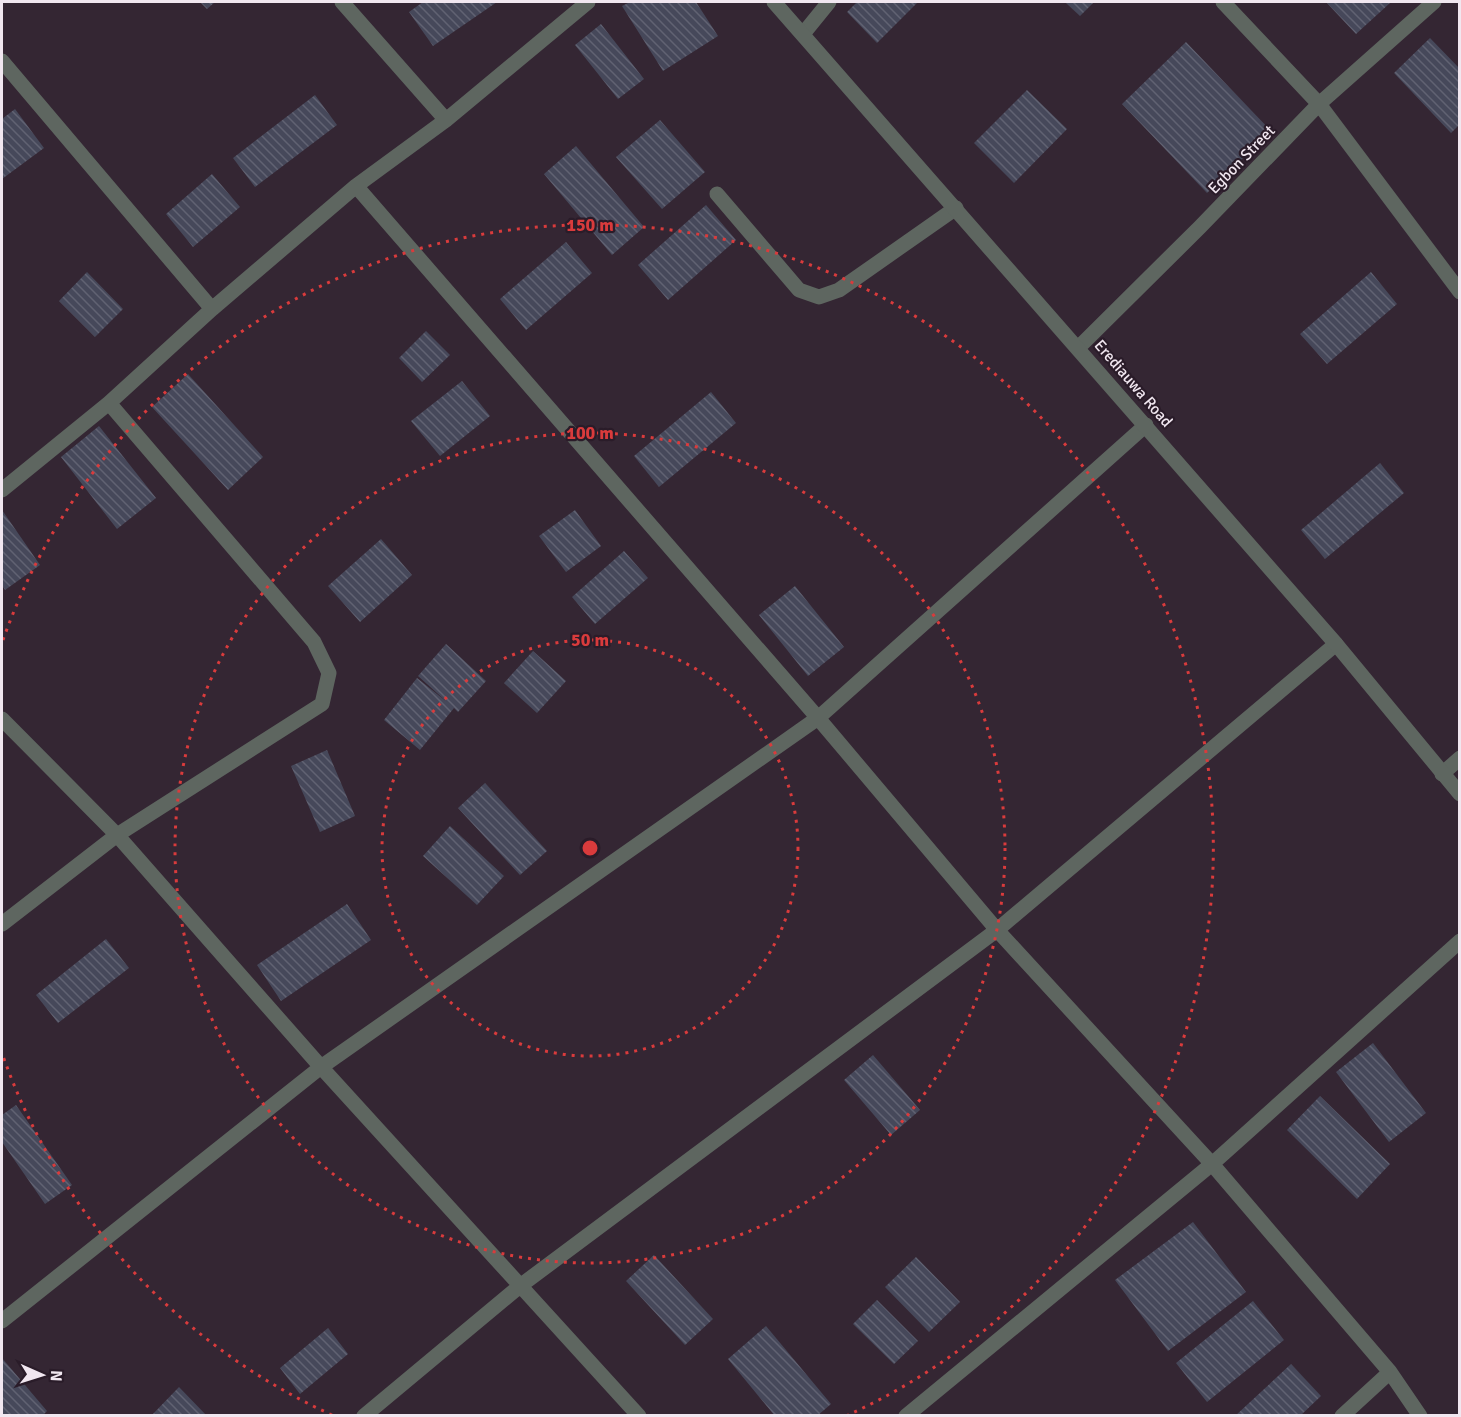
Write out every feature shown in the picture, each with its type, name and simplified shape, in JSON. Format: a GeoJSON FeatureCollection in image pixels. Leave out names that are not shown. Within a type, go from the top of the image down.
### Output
{"type":"FeatureCollection","features":[{"type":"Feature","properties":{"kind":"street"},"geometry":{"type":"LineString","coordinates":[[342,2],[446,120]]}},
{"type":"Feature","properties":{"kind":"street"},"geometry":{"type":"LineString","coordinates":[[4,481],[109,403],[212,309],[356,186],[446,120],[588,2]]}},
{"type":"Feature","properties":{"kind":"street","name":"Erediauwa Road"},"geometry":{"type":"LineString","coordinates":[[774,2],[1336,644],[1460,794]]}},
{"type":"Feature","properties":{"kind":"street"},"geometry":{"type":"LineString","coordinates":[[803,34],[829,2]]}},
{"type":"Feature","properties":{"kind":"street"},"geometry":{"type":"LineString","coordinates":[[1223,2],[1319,104],[1460,292]]}},
{"type":"Feature","properties":{"kind":"street","name":"Egbon Street"},"geometry":{"type":"LineString","coordinates":[[1078,348],[1319,104],[1434,2]]}},
{"type":"Feature","properties":{"kind":"street"},"geometry":{"type":"LineString","coordinates":[[2,61],[212,309]]}},
{"type":"Feature","properties":{"kind":"street"},"geometry":{"type":"LineString","coordinates":[[356,186],[818,718],[997,930],[1212,1164],[1390,1372],[1420,1416]]}},
{"type":"Feature","properties":{"kind":"street"},"geometry":{"type":"LineString","coordinates":[[717,194],[799,290],[819,297],[839,290],[956,208]]}},
{"type":"Feature","properties":{"kind":"street"},"geometry":{"type":"LineString","coordinates":[[2,924],[117,835],[322,704],[329,673],[314,642],[109,403]]}},
{"type":"Feature","properties":{"kind":"street"},"geometry":{"type":"LineString","coordinates":[[2,1321],[321,1067],[818,718],[1146,425]]}},
{"type":"Feature","properties":{"kind":"street"},"geometry":{"type":"LineString","coordinates":[[364,1416],[520,1286],[997,930],[1336,644]]}},
{"type":"Feature","properties":{"kind":"street"},"geometry":{"type":"LineString","coordinates":[[2,719],[117,835],[321,1067],[639,1416]]}},
{"type":"Feature","properties":{"kind":"street"},"geometry":{"type":"LineString","coordinates":[[1442,774],[1460,758]]}},
{"type":"Feature","properties":{"kind":"street"},"geometry":{"type":"LineString","coordinates":[[906,1416],[1212,1164],[1460,942]]}},
{"type":"Feature","properties":{"kind":"street"},"geometry":{"type":"LineString","coordinates":[[1342,1416],[1390,1372]]}},
{"type":"Feature","properties":{"kind":"building"},"geometry":{"type":"Polygon","coordinates":[[[200,2],[215,2],[207,9],[200,2]]]}},
{"type":"Feature","properties":{"kind":"building"},"geometry":{"type":"Polygon","coordinates":[[[423,2],[497,2],[433,46],[409,12],[423,2]]]}},
{"type":"Feature","properties":{"kind":"building"},"geometry":{"type":"Polygon","coordinates":[[[630,2],[696,2],[718,36],[663,71],[622,6],[630,2]]]}},
{"type":"Feature","properties":{"kind":"building"},"geometry":{"type":"Polygon","coordinates":[[[857,2],[918,2],[877,43],[847,12],[857,2]]]}},
{"type":"Feature","properties":{"kind":"building"},"geometry":{"type":"Polygon","coordinates":[[[1065,2],[1094,2],[1080,16],[1065,2]]]}},
{"type":"Feature","properties":{"kind":"building"},"geometry":{"type":"Polygon","coordinates":[[[1326,2],[1388,2],[1390,3],[1356,34],[1326,2]]]}},
{"type":"Feature","properties":{"kind":"building"},"geometry":{"type":"Polygon","coordinates":[[[601,24],[644,79],[618,99],[575,45],[601,24]]]}},
{"type":"Feature","properties":{"kind":"building"},"geometry":{"type":"Polygon","coordinates":[[[1430,38],[1460,69],[1460,124],[1451,133],[1394,73],[1430,38]]]}},
{"type":"Feature","properties":{"kind":"building"},"geometry":{"type":"Polygon","coordinates":[[[1186,42],[1271,131],[1207,193],[1122,104],[1186,42]]]}},
{"type":"Feature","properties":{"kind":"building"},"geometry":{"type":"Polygon","coordinates":[[[1027,90],[1067,129],[1014,183],[974,143],[1027,90]]]}},
{"type":"Feature","properties":{"kind":"building"},"geometry":{"type":"Polygon","coordinates":[[[315,95],[337,125],[255,187],[233,158],[315,95]]]}},
{"type":"Feature","properties":{"kind":"building"},"geometry":{"type":"Polygon","coordinates":[[[15,109],[44,148],[2,179],[2,119],[15,109]]]}},
{"type":"Feature","properties":{"kind":"building"},"geometry":{"type":"Polygon","coordinates":[[[660,120],[705,172],[662,209],[616,157],[660,120]]]}},
{"type":"Feature","properties":{"kind":"building"},"geometry":{"type":"Polygon","coordinates":[[[576,146],[644,227],[612,255],[544,174],[576,146]]]}},
{"type":"Feature","properties":{"kind":"building"},"geometry":{"type":"Polygon","coordinates":[[[212,174],[240,207],[193,247],[166,214],[212,174]]]}},
{"type":"Feature","properties":{"kind":"building"},"geometry":{"type":"Polygon","coordinates":[[[706,205],[736,240],[668,300],[638,265],[706,205]]]}},
{"type":"Feature","properties":{"kind":"building"},"geometry":{"type":"Polygon","coordinates":[[[566,242],[592,273],[526,330],[500,299],[566,242]]]}},
{"type":"Feature","properties":{"kind":"building"},"geometry":{"type":"Polygon","coordinates":[[[87,272],[123,309],[95,337],[59,301],[87,272]]]}},
{"type":"Feature","properties":{"kind":"building"},"geometry":{"type":"Polygon","coordinates":[[[1371,272],[1397,304],[1327,364],[1300,334],[1371,272]]]}},
{"type":"Feature","properties":{"kind":"building"},"geometry":{"type":"Polygon","coordinates":[[[426,331],[450,355],[422,382],[399,358],[426,331]]]}},
{"type":"Feature","properties":{"kind":"building"},"geometry":{"type":"Polygon","coordinates":[[[188,374],[263,457],[228,490],[152,407],[188,374]]]}},
{"type":"Feature","properties":{"kind":"building"},"geometry":{"type":"Polygon","coordinates":[[[462,381],[490,416],[440,456],[411,421],[462,381]]]}},
{"type":"Feature","properties":{"kind":"building"},"geometry":{"type":"Polygon","coordinates":[[[711,392],[736,423],[659,487],[634,456],[711,392]]]}},
{"type":"Feature","properties":{"kind":"building"},"geometry":{"type":"Polygon","coordinates":[[[99,426],[156,498],[117,529],[61,457],[99,426]]]}},
{"type":"Feature","properties":{"kind":"building"},"geometry":{"type":"Polygon","coordinates":[[[1380,463],[1404,493],[1325,559],[1301,530],[1380,463]]]}},
{"type":"Feature","properties":{"kind":"building"},"geometry":{"type":"Polygon","coordinates":[[[2,510],[40,565],[5,590],[2,585],[2,510]]]}},
{"type":"Feature","properties":{"kind":"building"},"geometry":{"type":"Polygon","coordinates":[[[575,510],[601,546],[566,572],[539,536],[575,510]]]}},
{"type":"Feature","properties":{"kind":"building"},"geometry":{"type":"Polygon","coordinates":[[[381,539],[412,575],[360,622],[328,586],[381,539]]]}},
{"type":"Feature","properties":{"kind":"building"},"geometry":{"type":"Polygon","coordinates":[[[624,551],[648,578],[595,624],[572,597],[624,551]]]}},
{"type":"Feature","properties":{"kind":"building"},"geometry":{"type":"Polygon","coordinates":[[[795,586],[844,647],[808,676],[759,615],[795,586]]]}},
{"type":"Feature","properties":{"kind":"building"},"geometry":{"type":"Polygon","coordinates":[[[446,644],[486,681],[458,712],[454,708],[420,750],[384,720],[417,678],[447,702],[418,676],[446,644]]]}},
{"type":"Feature","properties":{"kind":"building"},"geometry":{"type":"Polygon","coordinates":[[[533,651],[566,681],[537,713],[504,683],[533,651]]]}},
{"type":"Feature","properties":{"kind":"building"},"geometry":{"type":"Polygon","coordinates":[[[327,750],[355,816],[320,832],[291,766],[327,750]]]}},
{"type":"Feature","properties":{"kind":"building"},"geometry":{"type":"Polygon","coordinates":[[[485,783],[547,851],[520,875],[458,808],[485,783]]]}},
{"type":"Feature","properties":{"kind":"building"},"geometry":{"type":"Polygon","coordinates":[[[450,826],[504,876],[477,905],[423,856],[450,826]]]}},
{"type":"Feature","properties":{"kind":"building"},"geometry":{"type":"Polygon","coordinates":[[[347,904],[371,940],[281,1001],[257,965],[347,904]]]}},
{"type":"Feature","properties":{"kind":"building"},"geometry":{"type":"Polygon","coordinates":[[[106,939],[129,968],[58,1023],[36,995],[106,939]]]}},
{"type":"Feature","properties":{"kind":"building"},"geometry":{"type":"Polygon","coordinates":[[[1373,1043],[1426,1113],[1389,1142],[1336,1072],[1373,1043]]]}},
{"type":"Feature","properties":{"kind":"building"},"geometry":{"type":"Polygon","coordinates":[[[873,1055],[920,1110],[891,1135],[844,1080],[873,1055]]]}},
{"type":"Feature","properties":{"kind":"building"},"geometry":{"type":"Polygon","coordinates":[[[1320,1096],[1390,1164],[1357,1199],[1287,1130],[1320,1096]]]}},
{"type":"Feature","properties":{"kind":"building"},"geometry":{"type":"Polygon","coordinates":[[[16,1105],[72,1185],[45,1204],[2,1142],[2,1115],[16,1105]]]}},
{"type":"Feature","properties":{"kind":"building"},"geometry":{"type":"Polygon","coordinates":[[[1193,1222],[1246,1292],[1168,1351],[1115,1280],[1193,1222]]]}},
{"type":"Feature","properties":{"kind":"building"},"geometry":{"type":"Polygon","coordinates":[[[654,1255],[713,1319],[685,1345],[626,1281],[654,1255]]]}},
{"type":"Feature","properties":{"kind":"building"},"geometry":{"type":"Polygon","coordinates":[[[916,1257],[960,1302],[929,1332],[885,1287],[916,1257]]]}},
{"type":"Feature","properties":{"kind":"building"},"geometry":{"type":"Polygon","coordinates":[[[877,1300],[918,1341],[894,1364],[853,1324],[877,1300]]]}},
{"type":"Feature","properties":{"kind":"building"},"geometry":{"type":"Polygon","coordinates":[[[1253,1301],[1284,1340],[1207,1402],[1176,1363],[1253,1301]]]}},
{"type":"Feature","properties":{"kind":"building"},"geometry":{"type":"Polygon","coordinates":[[[766,1326],[831,1404],[817,1416],[775,1416],[728,1359],[766,1326]]]}},
{"type":"Feature","properties":{"kind":"building"},"geometry":{"type":"Polygon","coordinates":[[[328,1328],[348,1354],[300,1394],[280,1368],[328,1328]]]}},
{"type":"Feature","properties":{"kind":"building"},"geometry":{"type":"Polygon","coordinates":[[[2,1358],[47,1411],[42,1416],[2,1416],[2,1358]]]}},
{"type":"Feature","properties":{"kind":"building"},"geometry":{"type":"Polygon","coordinates":[[[1291,1364],[1321,1396],[1300,1416],[1235,1416],[1291,1364]]]}},
{"type":"Feature","properties":{"kind":"building"},"geometry":{"type":"Polygon","coordinates":[[[179,1387],[207,1416],[151,1416],[179,1387]]]}}]}
